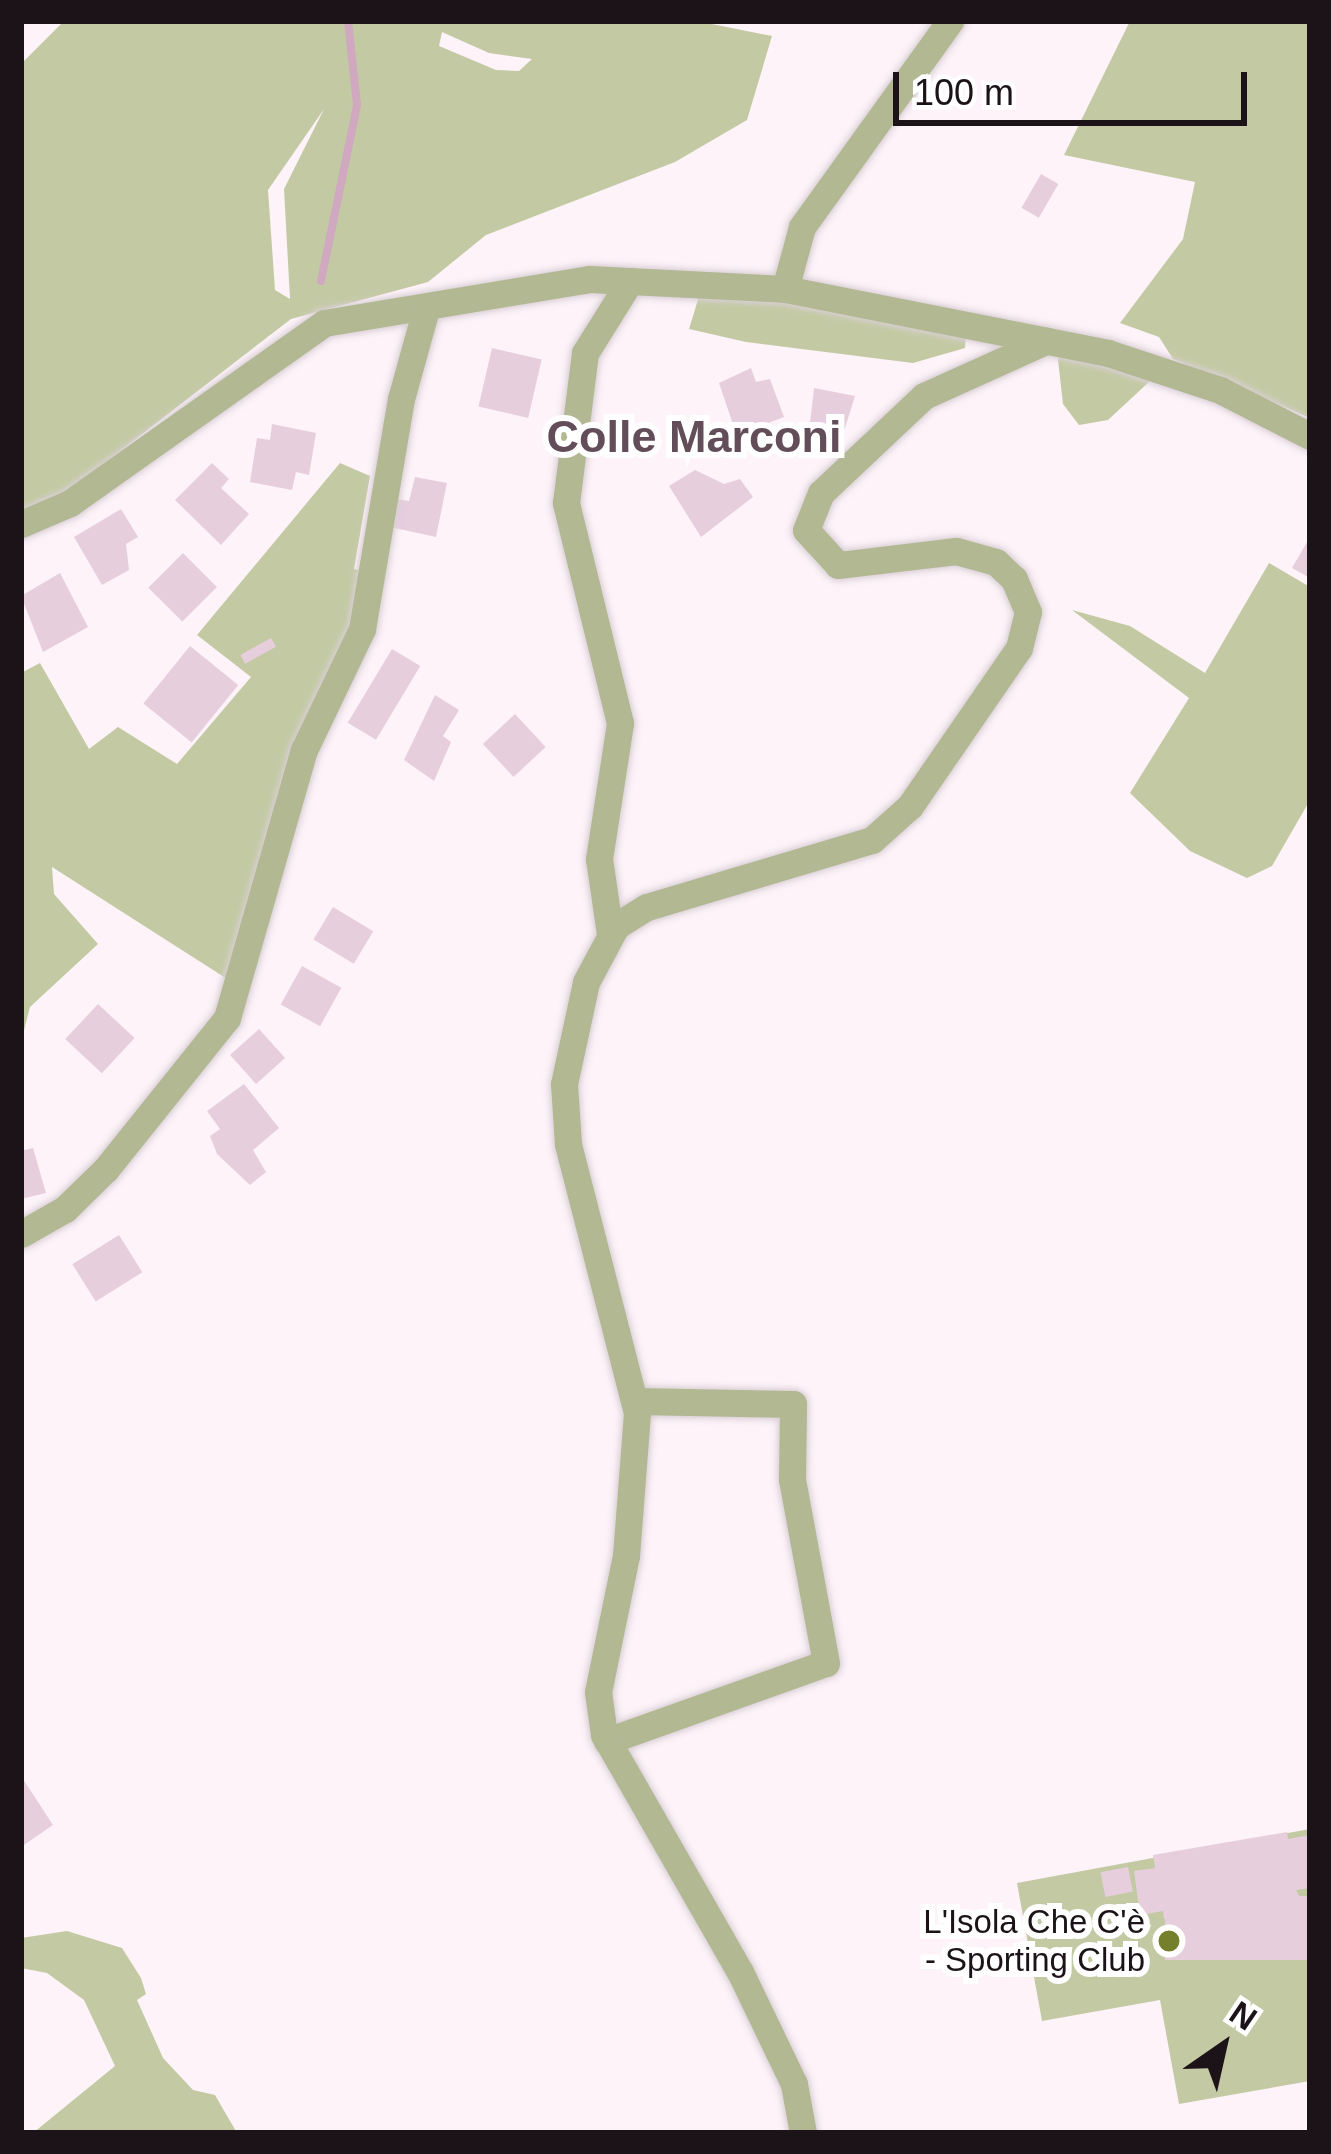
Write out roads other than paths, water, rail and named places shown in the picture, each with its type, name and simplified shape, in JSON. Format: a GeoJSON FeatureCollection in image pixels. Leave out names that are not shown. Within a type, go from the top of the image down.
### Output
{"type":"FeatureCollection","features":[{"type":"Feature","properties":{"kind":"street"},"geometry":{"type":"LineString","coordinates":[[784,289],[802,227],[950,21]]}},
{"type":"Feature","properties":{"kind":"street"},"geometry":{"type":"LineString","coordinates":[[610,934],[599,859],[620,723],[566,503],[585,352],[630,281]]}},
{"type":"Feature","properties":{"kind":"street"},"geometry":{"type":"LineString","coordinates":[[21,524],[70,503],[324,322],[426,309],[569,282],[784,289],[1046,341],[1220,390],[1310,436]]}},
{"type":"Feature","properties":{"kind":"street"},"geometry":{"type":"LineString","coordinates":[[21,1234],[65,1209],[106,1169],[227,1018],[304,750],[362,629],[401,399],[426,309]]}},
{"type":"Feature","properties":{"kind":"street"},"geometry":{"type":"LineString","coordinates":[[803,2133],[794,2084],[740,1972],[607,1741],[598,1692],[626,1556],[635,1401],[573,1165],[564,1084],[586,982],[610,934],[647,907],[872,840],[910,806],[1019,648],[1028,612],[1014,579],[980,555],[838,565],[814,547],[809,515],[821,493],[924,396],[1046,341]]}},
{"type":"Feature","properties":{"kind":"street"},"geometry":{"type":"LineString","coordinates":[[607,1741],[826,1663],[792,1479],[793,1404],[635,1401]]}},
{"type":"Feature","properties":{"kind":"waterway"},"geometry":{"type":"LineString","coordinates":[[321,281],[357,105],[348,21]]}},
{"type":"Feature","properties":{"kind":"place","name":"L'Isola Che C'è - Sporting Club"},"geometry":{"type":"Point","coordinates":[1169,1941]}},
{"type":"Feature","properties":{"kind":"district","name":"Colle Marconi"},"geometry":{"type":"Point","coordinates":[694,437]}}]}
